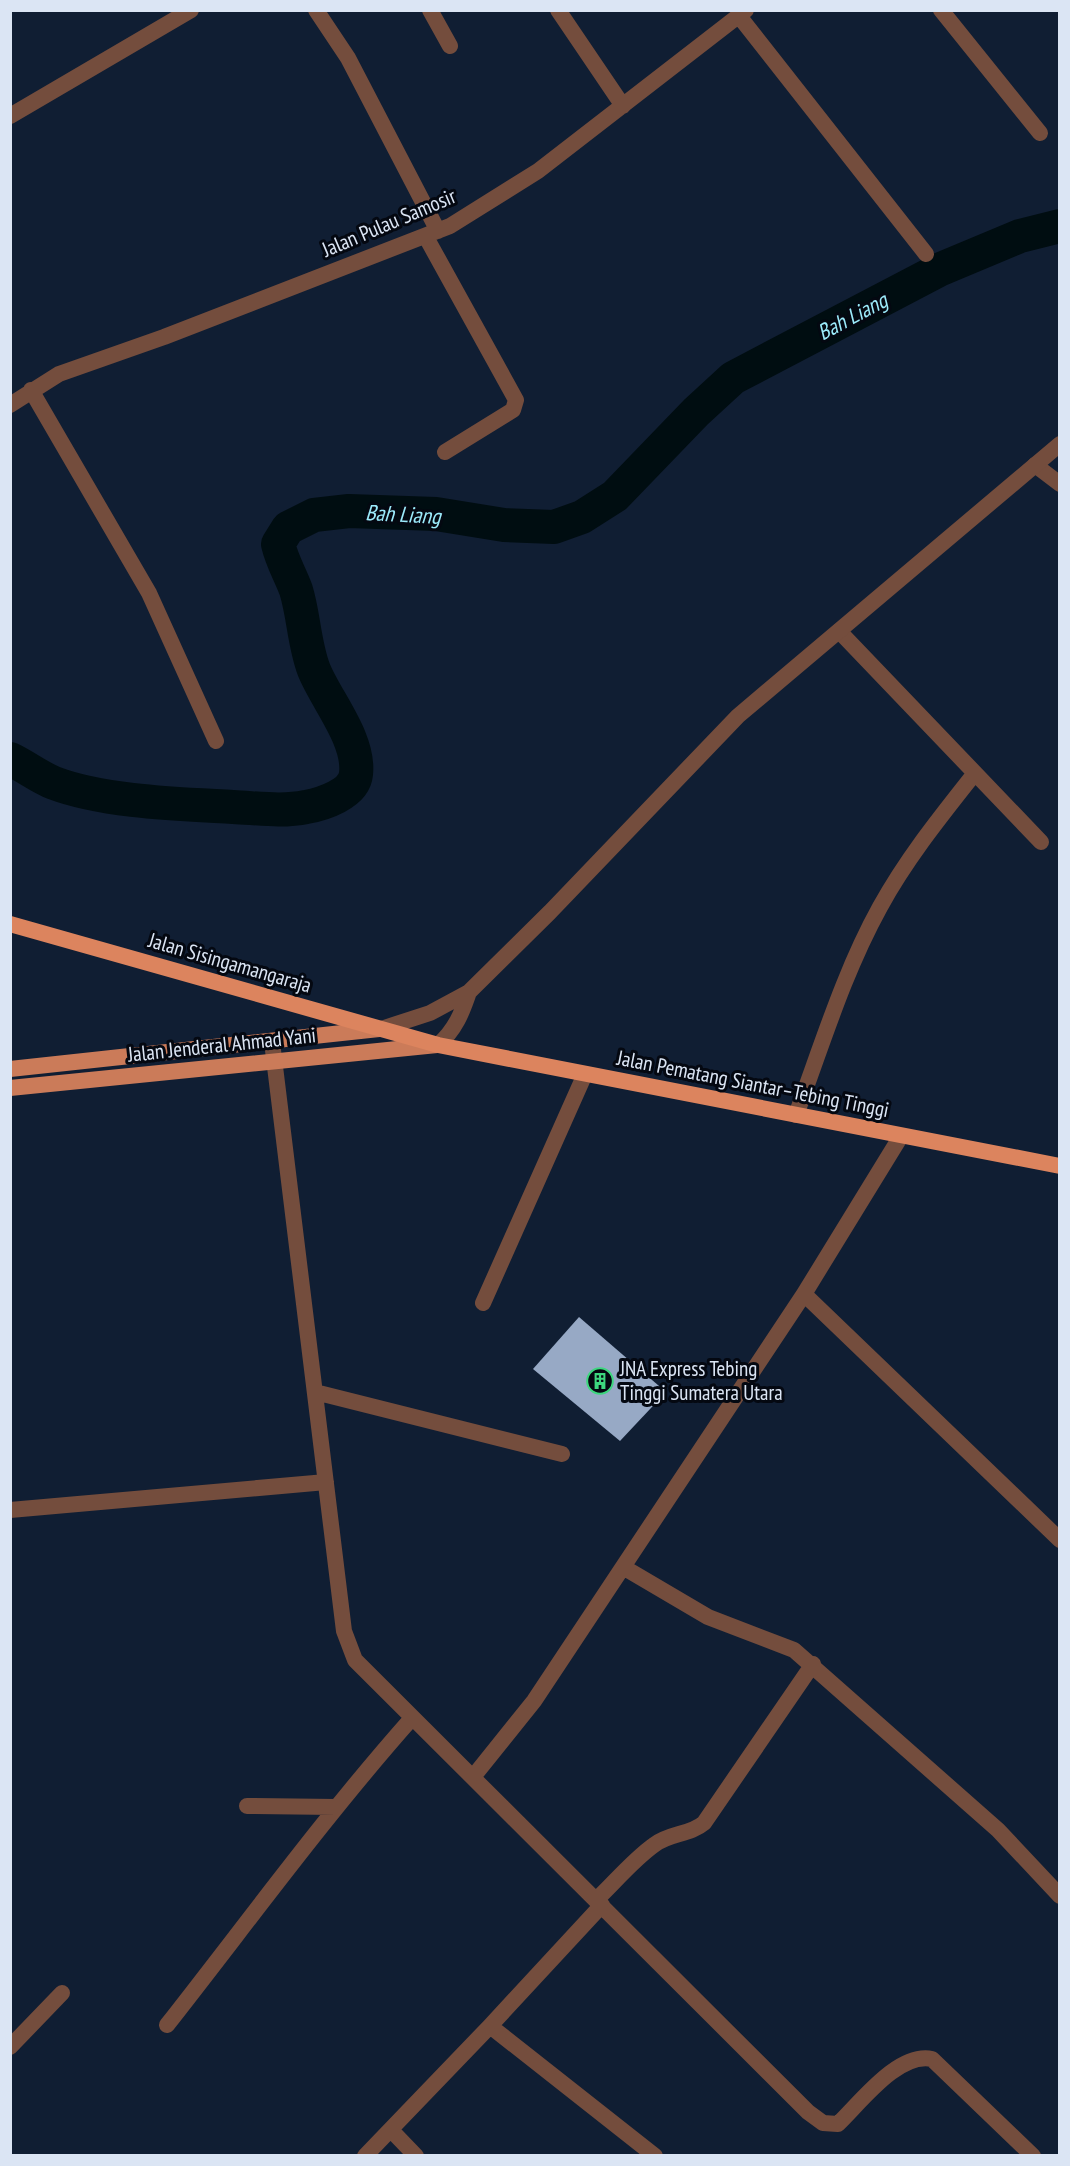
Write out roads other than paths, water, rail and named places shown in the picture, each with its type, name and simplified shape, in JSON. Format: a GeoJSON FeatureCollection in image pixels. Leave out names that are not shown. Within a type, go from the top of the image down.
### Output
{"type":"FeatureCollection","features":[{"type":"Feature","properties":{"kind":"highway","name":"Jalan Sisingamangaraja"},"geometry":{"type":"LineString","coordinates":[[10,924],[438,1045]]}},
{"type":"Feature","properties":{"kind":"highway","name":"Jalan Pematang Siantar–Tebing Tinggi"},"geometry":{"type":"LineString","coordinates":[[438,1045],[1059,1166]]}},
{"type":"Feature","properties":{"kind":"main road","name":"Jalan Jenderal Ahmad Yani"},"geometry":{"type":"LineString","coordinates":[[10,1069],[381,1029]]}},
{"type":"Feature","properties":{"kind":"main road","name":"Jalan Jenderal Ahmad Yani"},"geometry":{"type":"LineString","coordinates":[[10,1088],[438,1045]]}},
{"type":"Feature","properties":{"kind":"street"},"geometry":{"type":"LineString","coordinates":[[10,116],[191,10]]}},
{"type":"Feature","properties":{"kind":"street"},"geometry":{"type":"LineString","coordinates":[[315,10],[348,58],[432,234],[516,400],[513,410],[445,452]]}},
{"type":"Feature","properties":{"kind":"street"},"geometry":{"type":"LineString","coordinates":[[430,10],[450,46]]}},
{"type":"Feature","properties":{"kind":"street"},"geometry":{"type":"LineString","coordinates":[[558,10],[623,106]]}},
{"type":"Feature","properties":{"kind":"street"},"geometry":{"type":"LineString","coordinates":[[941,10],[1040,132]]}},
{"type":"Feature","properties":{"kind":"street"},"geometry":{"type":"LineString","coordinates":[[743,13],[926,254]]}},
{"type":"Feature","properties":{"kind":"street","name":"Jalan Pulau Samosir"},"geometry":{"type":"LineString","coordinates":[[10,405],[59,374],[432,234],[537,171],[743,13]]}},
{"type":"Feature","properties":{"kind":"street"},"geometry":{"type":"LineString","coordinates":[[31,390],[149,593],[216,741]]}},
{"type":"Feature","properties":{"kind":"street"},"geometry":{"type":"LineString","coordinates":[[381,1029],[429,1013],[469,992],[559,903],[738,716],[1059,444]]}},
{"type":"Feature","properties":{"kind":"street"},"geometry":{"type":"LineString","coordinates":[[1035,465],[1059,484]]}},
{"type":"Feature","properties":{"kind":"street"},"geometry":{"type":"LineString","coordinates":[[839,631],[1041,842]]}},
{"type":"Feature","properties":{"kind":"street"},"geometry":{"type":"LineString","coordinates":[[796,1115],[853,964],[880,908],[917,845],[975,773]]}},
{"type":"Feature","properties":{"kind":"street"},"geometry":{"type":"LineString","coordinates":[[438,1045],[450,1035],[460,1018],[469,992]]}},
{"type":"Feature","properties":{"kind":"street"},"geometry":{"type":"LineString","coordinates":[[272,1042],[347,1644],[355,1660],[823,2123],[838,2124],[896,2068],[920,2057],[932,2059],[1033,2156]]}},
{"type":"Feature","properties":{"kind":"street"},"geometry":{"type":"LineString","coordinates":[[483,1303],[585,1074]]}},
{"type":"Feature","properties":{"kind":"street"},"geometry":{"type":"LineString","coordinates":[[473,1777],[534,1701],[804,1294],[902,1136]]}},
{"type":"Feature","properties":{"kind":"street"},"geometry":{"type":"LineString","coordinates":[[804,1294],[1059,1540]]}},
{"type":"Feature","properties":{"kind":"street"},"geometry":{"type":"LineString","coordinates":[[315,1392],[562,1454]]}},
{"type":"Feature","properties":{"kind":"street"},"geometry":{"type":"LineString","coordinates":[[10,1510],[326,1482]]}},
{"type":"Feature","properties":{"kind":"street"},"geometry":{"type":"LineString","coordinates":[[623,1566],[708,1617],[794,1650],[813,1664],[998,1830],[1059,1896]]}},
{"type":"Feature","properties":{"kind":"street"},"geometry":{"type":"LineString","coordinates":[[365,2156],[490,2026],[653,1845],[667,1837],[696,1830],[704,1823],[813,1664]]}},
{"type":"Feature","properties":{"kind":"street"},"geometry":{"type":"LineString","coordinates":[[167,2025],[308,1847],[336,1807],[412,1718]]}},
{"type":"Feature","properties":{"kind":"street"},"geometry":{"type":"LineString","coordinates":[[247,1806],[336,1807]]}},
{"type":"Feature","properties":{"kind":"street"},"geometry":{"type":"LineString","coordinates":[[10,2047],[62,1993]]}},
{"type":"Feature","properties":{"kind":"street"},"geometry":{"type":"LineString","coordinates":[[490,2026],[655,2156]]}},
{"type":"Feature","properties":{"kind":"street"},"geometry":{"type":"LineString","coordinates":[[390,2130],[416,2156]]}},
{"type":"Feature","properties":{"kind":"waterway","name":"Bah Liang"},"geometry":{"type":"LineString","coordinates":[[10,759],[54,783],[96,794],[142,801],[279,809],[313,806],[337,797],[354,781],[356,761],[348,734],[319,682],[311,660],[296,590],[278,544],[288,528],[314,515],[349,511],[436,514],[504,525],[554,527],[582,517],[615,496],[696,412],[733,378],[941,269],[1020,236],[1060,226]]}},
{"type":"Feature","properties":{"kind":"place","name":"JNA Express Tebing Tinggi Sumatera Utara"},"geometry":{"type":"Point","coordinates":[600,1381]}}]}
